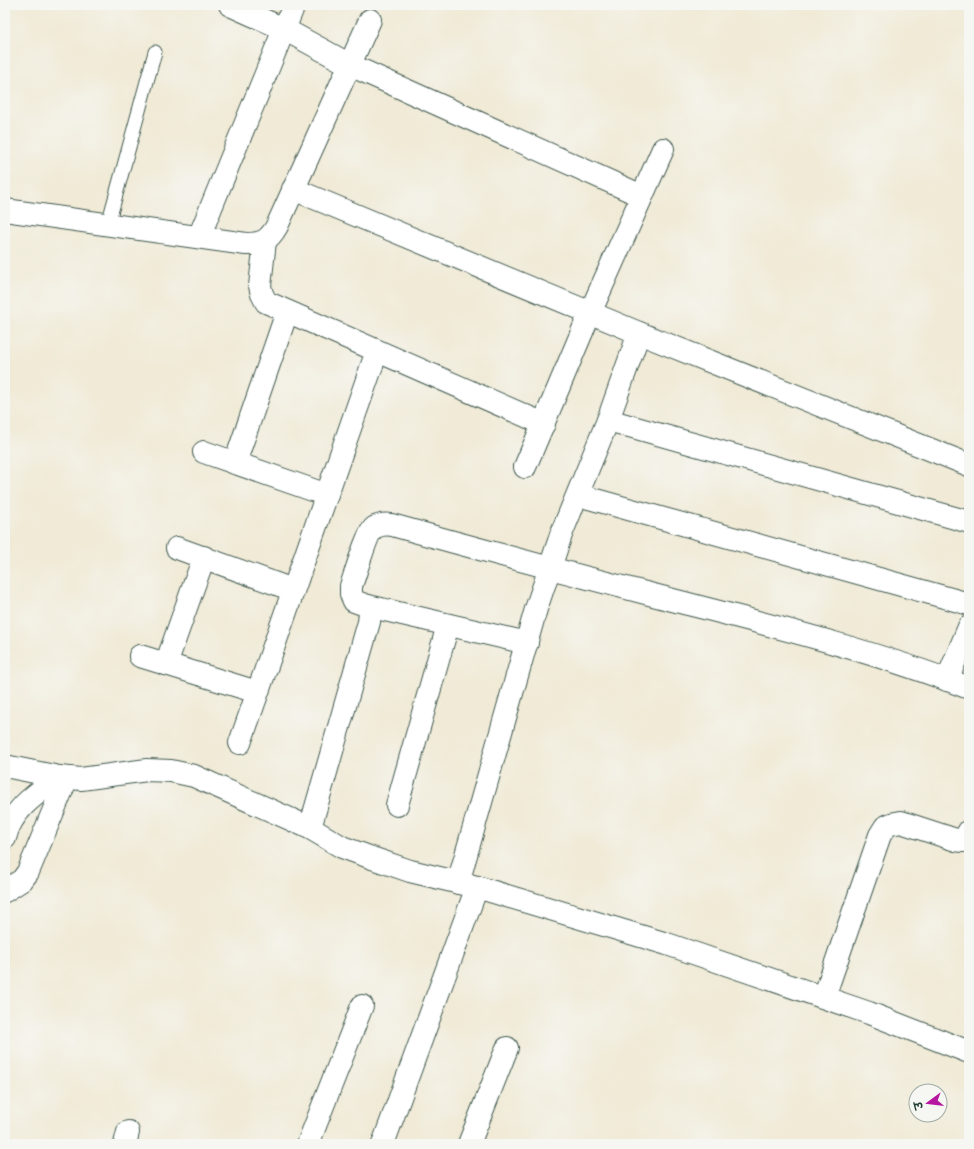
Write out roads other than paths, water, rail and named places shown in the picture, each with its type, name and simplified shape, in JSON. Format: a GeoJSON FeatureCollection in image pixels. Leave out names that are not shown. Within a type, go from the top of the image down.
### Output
{"type":"FeatureCollection","features":[{"type":"Feature","properties":{"kind":"street"},"geometry":{"type":"LineString","coordinates":[[230,5],[284,29],[350,65],[642,196]]}},
{"type":"Feature","properties":{"kind":"street"},"geometry":{"type":"LineString","coordinates":[[199,237],[294,5]]}},
{"type":"Feature","properties":{"kind":"street"},"geometry":{"type":"LineString","coordinates":[[5,210],[246,244],[255,244],[265,241],[272,235],[370,20]]}},
{"type":"Feature","properties":{"kind":"street"},"geometry":{"type":"LineString","coordinates":[[525,467],[590,313],[663,149]]}},
{"type":"Feature","properties":{"kind":"street"},"geometry":{"type":"LineString","coordinates":[[293,189],[590,313],[969,465]]}},
{"type":"Feature","properties":{"kind":"street"},"geometry":{"type":"LineString","coordinates":[[265,241],[260,286],[266,302],[544,424]]}},
{"type":"Feature","properties":{"kind":"street"},"geometry":{"type":"LineString","coordinates":[[235,463],[287,312]]}},
{"type":"Feature","properties":{"kind":"street"},"geometry":{"type":"LineString","coordinates":[[384,1144],[467,885],[527,643],[549,568],[562,532],[608,420],[639,333]]}},
{"type":"Feature","properties":{"kind":"street"},"geometry":{"type":"LineString","coordinates":[[240,743],[377,351]]}},
{"type":"Feature","properties":{"kind":"street"},"geometry":{"type":"LineString","coordinates":[[608,420],[969,522]]}},
{"type":"Feature","properties":{"kind":"street"},"geometry":{"type":"LineString","coordinates":[[204,452],[327,495]]}},
{"type":"Feature","properties":{"kind":"street"},"geometry":{"type":"LineString","coordinates":[[578,495],[969,604]]}},
{"type":"Feature","properties":{"kind":"street"},"geometry":{"type":"LineString","coordinates":[[527,643],[368,606],[354,601],[351,594],[351,586],[373,529],[382,524],[392,525],[549,568],[750,620],[841,645],[969,688]]}},
{"type":"Feature","properties":{"kind":"street"},"geometry":{"type":"LineString","coordinates":[[177,548],[293,590]]}},
{"type":"Feature","properties":{"kind":"street"},"geometry":{"type":"LineString","coordinates":[[166,664],[204,557]]}},
{"type":"Feature","properties":{"kind":"street"},"geometry":{"type":"LineString","coordinates":[[310,828],[370,622],[370,612],[368,606]]}},
{"type":"Feature","properties":{"kind":"street"},"geometry":{"type":"LineString","coordinates":[[397,805],[448,625]]}},
{"type":"Feature","properties":{"kind":"street"},"geometry":{"type":"LineString","coordinates":[[947,680],[969,627]]}},
{"type":"Feature","properties":{"kind":"street"},"geometry":{"type":"LineString","coordinates":[[140,656],[257,692]]}},
{"type":"Feature","properties":{"kind":"street"},"geometry":{"type":"LineString","coordinates":[[5,766],[63,778],[81,779],[147,770],[194,776],[310,828],[342,847],[372,858],[410,871],[467,885],[667,944],[869,1013],[969,1052]]}},
{"type":"Feature","properties":{"kind":"street"},"geometry":{"type":"LineString","coordinates":[[5,838],[9,825],[26,802],[63,778]]}},
{"type":"Feature","properties":{"kind":"street"},"geometry":{"type":"LineString","coordinates":[[5,891],[22,880],[28,872],[63,778]]}},
{"type":"Feature","properties":{"kind":"street"},"geometry":{"type":"LineString","coordinates":[[824,997],[880,835],[885,827],[901,822],[963,841],[969,831]]}},
{"type":"Feature","properties":{"kind":"street"},"geometry":{"type":"LineString","coordinates":[[308,1144],[362,1006]]}},
{"type":"Feature","properties":{"kind":"street"},"geometry":{"type":"LineString","coordinates":[[469,1144],[507,1048]]}},
{"type":"Feature","properties":{"kind":"lane"},"geometry":{"type":"LineString","coordinates":[[108,224],[155,52]]}}]}
